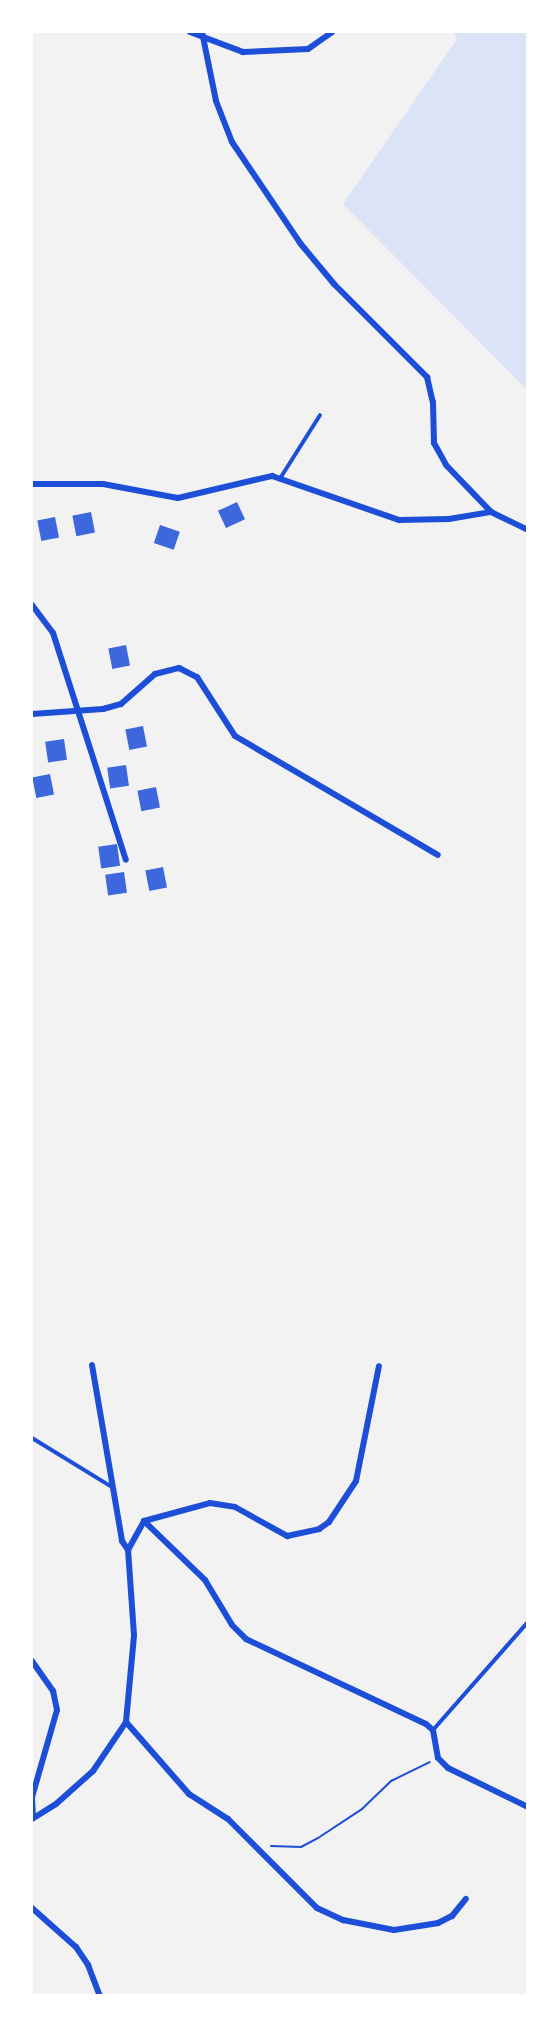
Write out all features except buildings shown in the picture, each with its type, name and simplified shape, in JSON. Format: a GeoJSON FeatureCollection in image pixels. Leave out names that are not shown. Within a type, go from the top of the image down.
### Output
{"type":"FeatureCollection","features":[{"type":"Feature","properties":{"kind":"street"},"geometry":{"type":"LineString","coordinates":[[190,32],[203,39],[243,52],[308,49],[332,32]]}},
{"type":"Feature","properties":{"kind":"street"},"geometry":{"type":"LineString","coordinates":[[202,32],[216,101],[232,142],[300,243],[334,284],[427,377],[432,388],[432,429],[438,452],[491,512],[528,530]]}},
{"type":"Feature","properties":{"kind":"street"},"geometry":{"type":"LineString","coordinates":[[32,484],[103,484],[178,498],[247,479],[282,477],[399,520],[449,519],[491,512]]}},
{"type":"Feature","properties":{"kind":"street"},"geometry":{"type":"LineString","coordinates":[[32,605],[53,633],[75,711],[126,860]]}},
{"type":"Feature","properties":{"kind":"street"},"geometry":{"type":"LineString","coordinates":[[32,714],[75,711],[121,704],[155,674],[179,668],[197,677],[234,736],[438,855]]}},
{"type":"Feature","properties":{"kind":"street"},"geometry":{"type":"LineString","coordinates":[[32,1661],[52,1690],[57,1710],[32,1797],[32,1817],[56,1804],[93,1771],[126,1722],[134,1635],[128,1550],[122,1541],[92,1365]]}},
{"type":"Feature","properties":{"kind":"street"},"geometry":{"type":"LineString","coordinates":[[128,1550],[144,1521],[210,1503],[235,1507],[287,1536],[319,1529],[329,1522],[356,1481],[379,1366]]}},
{"type":"Feature","properties":{"kind":"street"},"geometry":{"type":"LineString","coordinates":[[144,1521],[205,1580],[232,1625],[246,1639],[433,1730],[438,1758],[448,1768],[528,1807]]}},
{"type":"Feature","properties":{"kind":"street"},"geometry":{"type":"LineString","coordinates":[[126,1722],[189,1794],[228,1820],[317,1908],[343,1920],[394,1930],[438,1923],[452,1917],[465,1899]]}},
{"type":"Feature","properties":{"kind":"street"},"geometry":{"type":"LineString","coordinates":[[32,1908],[76,1947],[88,1965],[100,1995]]}},
{"type":"Feature","properties":{"kind":"lane"},"geometry":{"type":"LineString","coordinates":[[282,477],[320,415]]}},
{"type":"Feature","properties":{"kind":"lane"},"geometry":{"type":"LineString","coordinates":[[32,1438],[112,1486]]}},
{"type":"Feature","properties":{"kind":"lane"},"geometry":{"type":"LineString","coordinates":[[433,1730],[528,1622]]}},
{"type":"Feature","properties":{"kind":"path"},"geometry":{"type":"LineString","coordinates":[[253,1843],[301,1847],[362,1809],[391,1781],[438,1758]]}},
{"type":"Feature","properties":{"kind":"shaded area"},"geometry":{"type":"Polygon","coordinates":[[[453,32],[527,32],[527,390],[343,204],[457,39],[453,32]]]}}]}
